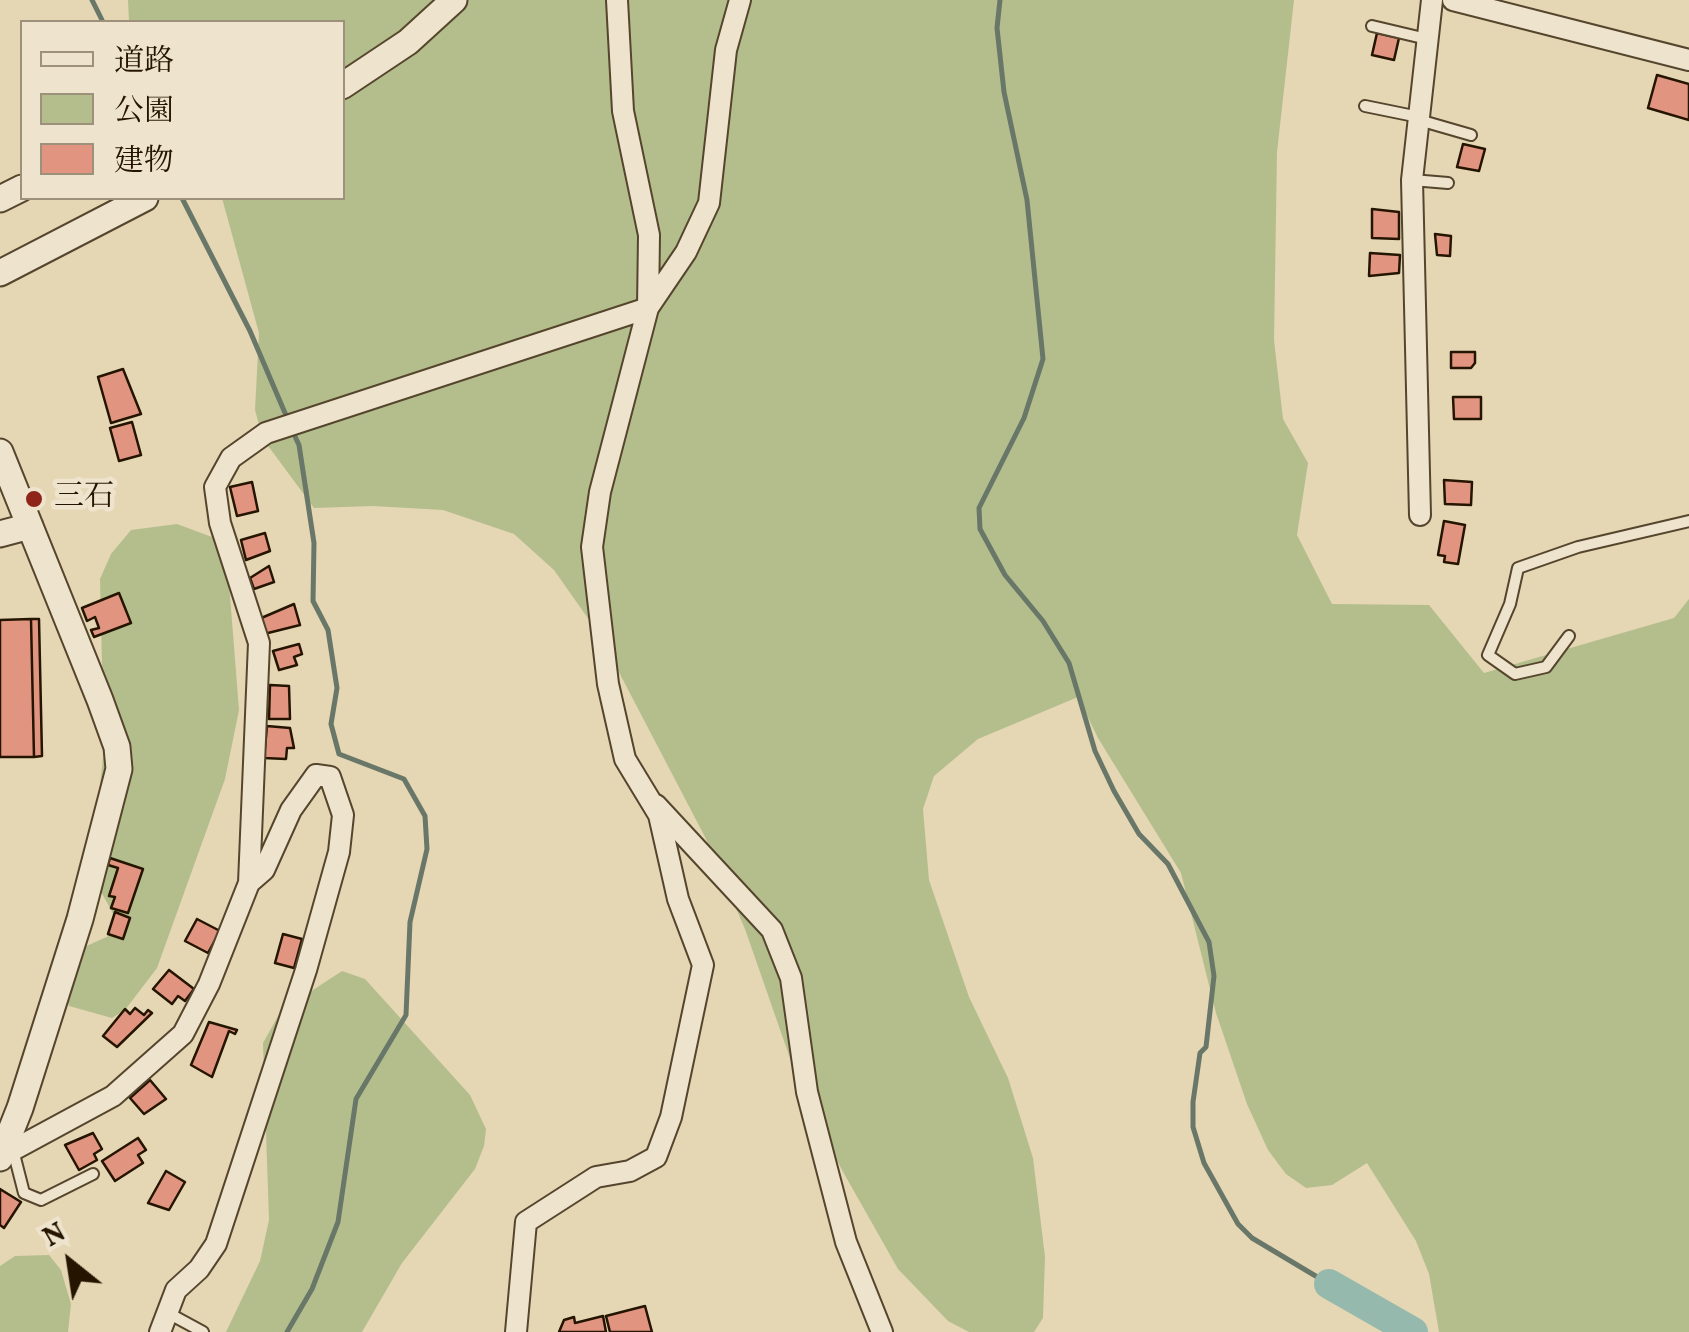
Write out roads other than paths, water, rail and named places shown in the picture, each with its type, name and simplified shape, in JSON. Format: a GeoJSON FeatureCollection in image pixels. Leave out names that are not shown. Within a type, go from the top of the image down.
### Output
{"type":"FeatureCollection","features":[{"type":"Feature","properties":{"kind":"street"},"geometry":{"type":"LineString","coordinates":[[345,84],[408,42],[454,0]]}},
{"type":"Feature","properties":{"kind":"street"},"geometry":{"type":"LineString","coordinates":[[516,1332],[526,1222],[596,1177],[630,1171],[656,1157],[671,1117],[703,964],[678,898],[658,816],[624,760],[608,684],[592,547],[600,492],[648,308],[650,235],[623,112],[618,0]]}},
{"type":"Feature","properties":{"kind":"street"},"geometry":{"type":"LineString","coordinates":[[5,1155],[113,1096],[146,1071],[183,1034],[209,984],[249,883],[259,643],[220,523],[216,487],[231,458],[266,433],[648,308],[686,252],[709,203],[726,50],[740,0]]}},
{"type":"Feature","properties":{"kind":"street"},"geometry":{"type":"LineString","coordinates":[[1420,515],[1412,180],[1432,0]]}},
{"type":"Feature","properties":{"kind":"street"},"geometry":{"type":"LineString","coordinates":[[1465,2],[1689,60]]}},
{"type":"Feature","properties":{"kind":"street"},"geometry":{"type":"LineString","coordinates":[[0,273],[141,200]]}},
{"type":"Feature","properties":{"kind":"street"},"geometry":{"type":"LineString","coordinates":[[0,452],[100,700],[117,747],[120,769],[80,918],[5,1155]]}},
{"type":"Feature","properties":{"kind":"street"},"geometry":{"type":"LineString","coordinates":[[0,534],[30,526]]}},
{"type":"Feature","properties":{"kind":"street"},"geometry":{"type":"LineString","coordinates":[[163,1322],[176,1290],[199,1269],[216,1244],[306,970],[339,852],[343,815],[330,778],[316,775],[291,810],[264,870],[249,883]]}},
{"type":"Feature","properties":{"kind":"street"},"geometry":{"type":"LineString","coordinates":[[644,792],[772,930],[791,978],[806,1092],[846,1242],[882,1332]]}},
{"type":"Feature","properties":{"kind":"lane"},"geometry":{"type":"LineString","coordinates":[[1372,26],[1427,39]]}},
{"type":"Feature","properties":{"kind":"lane"},"geometry":{"type":"LineString","coordinates":[[1366,106],[1471,135]]}},
{"type":"Feature","properties":{"kind":"lane"},"geometry":{"type":"LineString","coordinates":[[1412,180],[1448,183]]}},
{"type":"Feature","properties":{"kind":"lane"},"geometry":{"type":"LineString","coordinates":[[1569,636],[1546,668],[1515,674],[1488,655],[1510,604],[1518,568],[1578,546],[1689,522]]}},
{"type":"Feature","properties":{"kind":"lane"},"geometry":{"type":"LineString","coordinates":[[5,1155],[24,1193],[41,1200],[92,1174]]}},
{"type":"Feature","properties":{"kind":"lane"},"geometry":{"type":"LineString","coordinates":[[163,1322],[203,1332]]}},
{"type":"Feature","properties":{"kind":"waterway"},"geometry":{"type":"LineString","coordinates":[[92,0],[102,20]]}},
{"type":"Feature","properties":{"kind":"waterway"},"geometry":{"type":"LineString","coordinates":[[1000,0],[997,28],[1004,92],[1027,200],[1043,359],[1024,418],[979,508],[980,529],[1005,575],[1043,621],[1069,663],[1095,751],[1114,791],[1139,834],[1168,864],[1209,942],[1214,976],[1206,1047],[1200,1053],[1193,1102],[1193,1127],[1204,1163],[1238,1224],[1252,1238],[1329,1284]]}},
{"type":"Feature","properties":{"kind":"waterway"},"geometry":{"type":"LineString","coordinates":[[183,200],[250,331],[288,420]]}},
{"type":"Feature","properties":{"kind":"waterway"},"geometry":{"type":"LineString","coordinates":[[287,1332],[312,1289],[338,1222],[356,1099],[406,1015],[410,922],[427,849],[425,816],[404,779],[339,754],[331,724],[337,688],[328,630],[313,601],[314,543],[299,445],[292,430]]}},
{"type":"Feature","properties":{"kind":"waterway"},"geometry":{"type":"LineString","coordinates":[[1329,1284],[1413,1332]]}},
{"type":"Feature","properties":{"kind":"place","name":"三石"},"geometry":{"type":"Point","coordinates":[34,499]}}]}
